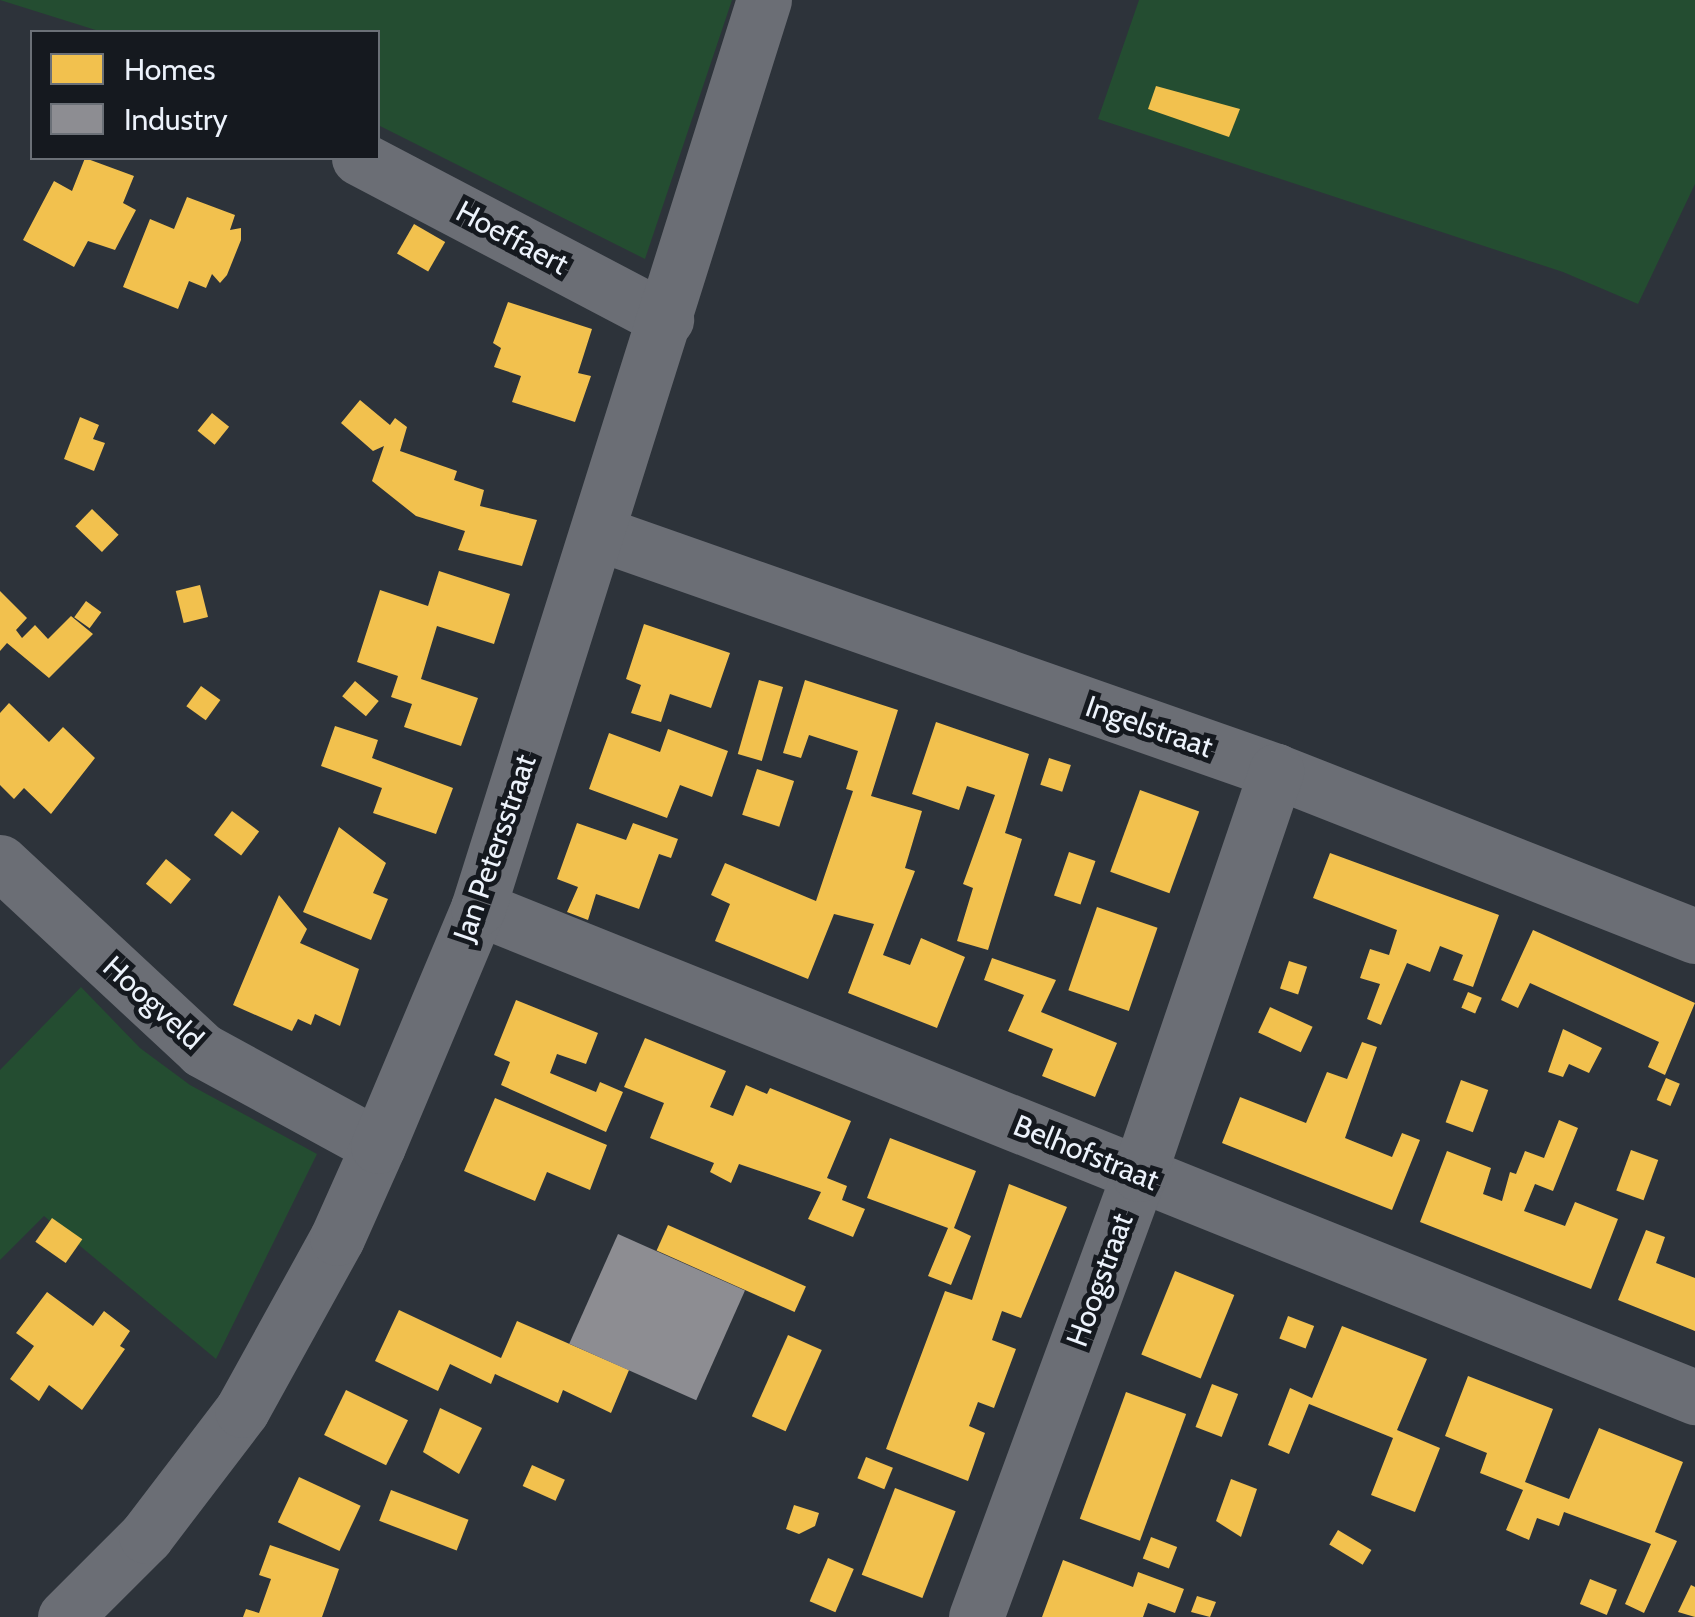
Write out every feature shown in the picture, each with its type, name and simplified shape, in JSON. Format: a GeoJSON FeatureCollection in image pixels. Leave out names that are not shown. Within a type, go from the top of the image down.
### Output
{"type":"FeatureCollection","features":[{"type":"Feature","properties":{"kind":"street","name":"Jan Petersstraat"},"geometry":{"type":"LineString","coordinates":[[65,1617],[146,1536],[242,1410],[337,1238],[378,1146],[478,908],[764,0]]}},
{"type":"Feature","properties":{"kind":"street","name":"Hoeffaert"},"geometry":{"type":"LineString","coordinates":[[363,160],[666,319]]}},
{"type":"Feature","properties":{"kind":"street","name":"Ingelstraat"},"geometry":{"type":"LineString","coordinates":[[598,532],[1276,772],[1695,936]]}},
{"type":"Feature","properties":{"kind":"street","name":"Hoogstraat"},"geometry":{"type":"LineString","coordinates":[[976,1617],[1139,1174],[1276,772]]}},
{"type":"Feature","properties":{"kind":"street","name":"Hoogveld"},"geometry":{"type":"LineString","coordinates":[[0,862],[202,1050],[378,1146]]}},
{"type":"Feature","properties":{"kind":"street","name":"Belhofstraat"},"geometry":{"type":"LineString","coordinates":[[478,908],[1695,1398]]}},
{"type":"Feature","properties":{"kind":"green space"},"geometry":{"type":"Polygon","coordinates":[[[0,0],[732,0],[645,259],[380,126],[380,30],[96,30],[0,0]]]}},
{"type":"Feature","properties":{"kind":"green space"},"geometry":{"type":"Polygon","coordinates":[[[1139,0],[1695,0],[1695,184],[1638,304],[1563,272],[1098,119],[1139,0]]]}},
{"type":"Feature","properties":{"kind":"green space"},"geometry":{"type":"Polygon","coordinates":[[[81,987],[140,1048],[190,1085],[317,1154],[216,1359],[44,1216],[0,1260],[0,1070],[81,987]]]}},
{"type":"Feature","properties":{"kind":"building: Homes"},"geometry":{"type":"Polygon","coordinates":[[[1156,86],[1240,109],[1229,137],[1148,109],[1156,86]]]}},
{"type":"Feature","properties":{"kind":"building: Homes"},"geometry":{"type":"Polygon","coordinates":[[[84,160],[134,176],[123,203],[136,210],[115,250],[88,241],[74,267],[23,240],[54,181],[72,191],[84,160]]]}},
{"type":"Feature","properties":{"kind":"building: Homes"},"geometry":{"type":"Polygon","coordinates":[[[187,197],[235,215],[230,230],[241,228],[241,240],[220,283],[212,274],[206,288],[189,281],[178,309],[123,287],[150,219],[174,229],[187,197]]]}},
{"type":"Feature","properties":{"kind":"building: Homes"},"geometry":{"type":"Polygon","coordinates":[[[414,224],[445,242],[428,271],[397,253],[414,224]]]}},
{"type":"Feature","properties":{"kind":"building: Homes"},"geometry":{"type":"Polygon","coordinates":[[[508,302],[592,329],[578,373],[591,376],[575,422],[512,402],[521,376],[494,367],[501,348],[493,343],[508,302]]]}},
{"type":"Feature","properties":{"kind":"building: Homes"},"geometry":{"type":"Polygon","coordinates":[[[360,400],[390,425],[395,418],[407,427],[400,451],[457,471],[454,480],[484,490],[480,506],[537,520],[522,566],[458,550],[465,531],[416,516],[372,481],[384,446],[373,451],[341,423],[360,400]]]}},
{"type":"Feature","properties":{"kind":"building: Homes"},"geometry":{"type":"Polygon","coordinates":[[[212,413],[229,427],[215,445],[198,431],[212,413]]]}},
{"type":"Feature","properties":{"kind":"building: Homes"},"geometry":{"type":"Polygon","coordinates":[[[80,417],[99,425],[93,439],[105,443],[94,471],[64,459],[80,417]]]}},
{"type":"Feature","properties":{"kind":"building: Homes"},"geometry":{"type":"Polygon","coordinates":[[[92,509],[119,535],[102,552],[75,526],[92,509]]]}},
{"type":"Feature","properties":{"kind":"building: Homes"},"geometry":{"type":"Polygon","coordinates":[[[439,571],[510,594],[494,644],[437,626],[421,679],[478,698],[461,746],[404,727],[412,704],[391,697],[398,676],[357,662],[380,590],[428,606],[439,571]]]}},
{"type":"Feature","properties":{"kind":"building: Homes"},"geometry":{"type":"Polygon","coordinates":[[[200,585],[208,617],[184,623],[176,591],[200,585]]]}},
{"type":"Feature","properties":{"kind":"building: Homes"},"geometry":{"type":"Polygon","coordinates":[[[0,591],[27,618],[16,630],[22,638],[35,625],[48,639],[71,616],[93,634],[49,678],[7,643],[0,651],[0,591]]]}},
{"type":"Feature","properties":{"kind":"building: Homes"},"geometry":{"type":"Polygon","coordinates":[[[86,601],[101,612],[90,628],[74,617],[86,601]]]}},
{"type":"Feature","properties":{"kind":"building: Homes"},"geometry":{"type":"Polygon","coordinates":[[[644,624],[730,653],[711,708],[670,694],[661,722],[631,713],[641,685],[626,679],[644,624]]]}},
{"type":"Feature","properties":{"kind":"building: Homes"},"geometry":{"type":"Polygon","coordinates":[[[759,680],[783,687],[762,761],[738,754],[759,680]]]}},
{"type":"Feature","properties":{"kind":"building: Homes"},"geometry":{"type":"Polygon","coordinates":[[[805,680],[898,710],[871,796],[922,811],[905,868],[915,871],[883,955],[910,965],[921,938],[965,957],[937,1028],[848,993],[874,924],[834,914],[808,979],[715,941],[730,904],[711,895],[725,863],[816,901],[853,791],[846,789],[858,751],[809,735],[801,758],[783,753],[805,680]]]}},
{"type":"Feature","properties":{"kind":"building: Homes"},"geometry":{"type":"Polygon","coordinates":[[[355,681],[379,701],[366,716],[342,696],[355,681]]]}},
{"type":"Feature","properties":{"kind":"building: Homes"},"geometry":{"type":"Polygon","coordinates":[[[201,686],[220,700],[206,720],[186,706],[201,686]]]}},
{"type":"Feature","properties":{"kind":"building: Homes"},"geometry":{"type":"Polygon","coordinates":[[[9,703],[49,742],[63,727],[95,758],[51,814],[24,788],[14,799],[0,785],[0,713],[9,703]]]}},
{"type":"Feature","properties":{"kind":"building: Homes"},"geometry":{"type":"Polygon","coordinates":[[[936,722],[1029,754],[1005,833],[1022,839],[988,950],[957,941],[973,888],[963,884],[995,795],[967,786],[959,810],[912,794],[936,722]]]}},
{"type":"Feature","properties":{"kind":"building: Homes"},"geometry":{"type":"Polygon","coordinates":[[[335,726],[378,740],[372,758],[453,788],[436,834],[373,813],[382,788],[321,766],[335,726]]]}},
{"type":"Feature","properties":{"kind":"building: Homes"},"geometry":{"type":"Polygon","coordinates":[[[668,729],[728,751],[712,797],[680,785],[667,818],[589,789],[609,733],[660,752],[668,729]]]}},
{"type":"Feature","properties":{"kind":"building: Homes"},"geometry":{"type":"Polygon","coordinates":[[[1049,758],[1071,765],[1062,792],[1040,785],[1049,758]]]}},
{"type":"Feature","properties":{"kind":"building: Homes"},"geometry":{"type":"Polygon","coordinates":[[[757,769],[794,781],[779,827],[742,815],[757,769]]]}},
{"type":"Feature","properties":{"kind":"building: Homes"},"geometry":{"type":"Polygon","coordinates":[[[1140,790],[1199,812],[1169,893],[1110,872],[1140,790]]]}},
{"type":"Feature","properties":{"kind":"building: Homes"},"geometry":{"type":"Polygon","coordinates":[[[232,811],[259,831],[241,855],[214,835],[232,811]]]}},
{"type":"Feature","properties":{"kind":"building: Homes"},"geometry":{"type":"Polygon","coordinates":[[[577,823],[626,840],[633,823],[678,839],[671,858],[659,854],[639,909],[596,894],[588,920],[567,912],[578,887],[557,879],[577,823]]]}},
{"type":"Feature","properties":{"kind":"building: Homes"},"geometry":{"type":"Polygon","coordinates":[[[339,827],[386,863],[373,893],[388,899],[371,940],[303,912],[339,827]]]}},
{"type":"Feature","properties":{"kind":"building: Homes"},"geometry":{"type":"Polygon","coordinates":[[[1069,852],[1095,861],[1080,905],[1054,895],[1069,852]]]}},
{"type":"Feature","properties":{"kind":"building: Homes"},"geometry":{"type":"Polygon","coordinates":[[[1330,853],[1499,915],[1473,987],[1453,980],[1463,955],[1440,946],[1430,972],[1407,963],[1381,1025],[1367,1019],[1380,984],[1360,978],[1370,949],[1389,955],[1397,930],[1313,898],[1330,853]]]}},
{"type":"Feature","properties":{"kind":"building: Homes"},"geometry":{"type":"Polygon","coordinates":[[[166,859],[191,879],[171,904],[146,884],[166,859]]]}},
{"type":"Feature","properties":{"kind":"building: Homes"},"geometry":{"type":"Polygon","coordinates":[[[279,895],[307,929],[300,943],[359,969],[340,1026],[315,1014],[311,1025],[298,1019],[292,1031],[233,1005],[279,895]]]}},
{"type":"Feature","properties":{"kind":"building: Homes"},"geometry":{"type":"Polygon","coordinates":[[[1097,907],[1158,928],[1129,1011],[1068,990],[1097,907]]]}},
{"type":"Feature","properties":{"kind":"building: Homes"},"geometry":{"type":"Polygon","coordinates":[[[1533,930],[1695,1003],[1665,1075],[1648,1067],[1659,1042],[1530,983],[1518,1008],[1501,1000],[1533,930]]]}},
{"type":"Feature","properties":{"kind":"building: Homes"},"geometry":{"type":"Polygon","coordinates":[[[992,958],[1056,980],[1041,1012],[1117,1043],[1095,1097],[1042,1076],[1053,1049],[1008,1031],[1024,995],[984,980],[992,958]]]}},
{"type":"Feature","properties":{"kind":"building: Homes"},"geometry":{"type":"Polygon","coordinates":[[[1289,961],[1307,967],[1298,994],[1280,989],[1289,961]]]}},
{"type":"Feature","properties":{"kind":"building: Homes"},"geometry":{"type":"Polygon","coordinates":[[[1468,992],[1482,998],[1475,1014],[1461,1008],[1468,992]]]}},
{"type":"Feature","properties":{"kind":"building: Homes"},"geometry":{"type":"Polygon","coordinates":[[[516,1000],[598,1033],[586,1064],[557,1054],[550,1073],[596,1092],[600,1082],[623,1092],[606,1132],[501,1085],[510,1062],[494,1055],[516,1000]]]}},
{"type":"Feature","properties":{"kind":"building: Homes"},"geometry":{"type":"Polygon","coordinates":[[[1270,1007],[1313,1027],[1301,1052],[1258,1032],[1270,1007]]]}},
{"type":"Feature","properties":{"kind":"building: Homes"},"geometry":{"type":"Polygon","coordinates":[[[1563,1029],[1602,1048],[1589,1073],[1569,1064],[1563,1077],[1548,1072],[1563,1029]]]}},
{"type":"Feature","properties":{"kind":"building: Homes"},"geometry":{"type":"Polygon","coordinates":[[[645,1038],[726,1071],[710,1107],[733,1116],[746,1085],[767,1094],[770,1088],[851,1121],[827,1178],[847,1186],[842,1200],[865,1209],[853,1237],[808,1219],[821,1192],[739,1164],[731,1183],[710,1172],[714,1163],[650,1138],[664,1103],[624,1087],[645,1038]]]}},
{"type":"Feature","properties":{"kind":"building: Homes"},"geometry":{"type":"Polygon","coordinates":[[[1362,1042],[1377,1047],[1345,1138],[1392,1157],[1402,1133],[1420,1140],[1392,1210],[1222,1143],[1240,1097],[1306,1123],[1327,1072],[1347,1079],[1362,1042]]]}},
{"type":"Feature","properties":{"kind":"building: Homes"},"geometry":{"type":"Polygon","coordinates":[[[1666,1078],[1680,1084],[1670,1106],[1657,1100],[1666,1078]]]}},
{"type":"Feature","properties":{"kind":"building: Homes"},"geometry":{"type":"Polygon","coordinates":[[[1461,1080],[1488,1090],[1473,1132],[1446,1122],[1461,1080]]]}},
{"type":"Feature","properties":{"kind":"building: Homes"},"geometry":{"type":"Polygon","coordinates":[[[495,1098],[607,1145],[590,1190],[547,1172],[535,1201],[464,1171],[495,1098]]]}},
{"type":"Feature","properties":{"kind":"building: Homes"},"geometry":{"type":"Polygon","coordinates":[[[1559,1120],[1578,1128],[1553,1191],[1535,1184],[1524,1211],[1565,1226],[1575,1202],[1618,1219],[1591,1289],[1420,1222],[1447,1151],[1491,1168],[1483,1194],[1502,1201],[1510,1172],[1516,1174],[1525,1151],[1544,1158],[1559,1120]]]}},
{"type":"Feature","properties":{"kind":"building: Homes"},"geometry":{"type":"Polygon","coordinates":[[[890,1138],[976,1171],[954,1228],[971,1236],[951,1285],[928,1276],[948,1228],[867,1198],[890,1138]]]}},
{"type":"Feature","properties":{"kind":"building: Homes"},"geometry":{"type":"Polygon","coordinates":[[[1631,1150],[1658,1160],[1644,1200],[1616,1190],[1631,1150]]]}},
{"type":"Feature","properties":{"kind":"building: Homes"},"geometry":{"type":"Polygon","coordinates":[[[1009,1184],[1067,1207],[1021,1318],[1002,1311],[992,1340],[1016,1349],[994,1408],[978,1402],[969,1426],[985,1433],[968,1481],[886,1449],[945,1291],[972,1300],[1009,1184]]]}},
{"type":"Feature","properties":{"kind":"building: Homes"},"geometry":{"type":"Polygon","coordinates":[[[52,1218],[82,1239],[66,1263],[35,1242],[52,1218]]]}},
{"type":"Feature","properties":{"kind":"building: Homes"},"geometry":{"type":"Polygon","coordinates":[[[668,1225],[806,1286],[795,1312],[657,1251],[668,1225]]]}},
{"type":"Feature","properties":{"kind":"building: Homes"},"geometry":{"type":"Polygon","coordinates":[[[1646,1230],[1665,1237],[1656,1263],[1695,1278],[1695,1331],[1618,1300],[1646,1230]]]}},
{"type":"Feature","properties":{"kind":"building: Homes"},"geometry":{"type":"Polygon","coordinates":[[[1175,1271],[1234,1295],[1201,1378],[1141,1354],[1175,1271]]]}},
{"type":"Feature","properties":{"kind":"building: Homes"},"geometry":{"type":"Polygon","coordinates":[[[47,1292],[93,1326],[104,1311],[130,1331],[120,1346],[125,1349],[82,1410],[49,1385],[39,1401],[10,1379],[34,1346],[16,1333],[47,1292]]]}},
{"type":"Feature","properties":{"kind":"building: Homes"},"geometry":{"type":"Polygon","coordinates":[[[399,1310],[501,1358],[517,1321],[629,1370],[611,1413],[563,1390],[558,1403],[495,1374],[491,1384],[450,1364],[438,1391],[375,1361],[399,1310]]]}},
{"type":"Feature","properties":{"kind":"building: Homes"},"geometry":{"type":"Polygon","coordinates":[[[1288,1316],[1314,1326],[1306,1348],[1279,1338],[1288,1316]]]}},
{"type":"Feature","properties":{"kind":"building: Homes"},"geometry":{"type":"Polygon","coordinates":[[[1342,1326],[1427,1359],[1397,1430],[1440,1448],[1415,1512],[1371,1495],[1393,1438],[1309,1404],[1289,1454],[1268,1445],[1290,1388],[1312,1398],[1342,1326]]]}},
{"type":"Feature","properties":{"kind":"building: Homes"},"geometry":{"type":"Polygon","coordinates":[[[788,1335],[822,1350],[786,1431],[752,1416],[788,1335]]]}},
{"type":"Feature","properties":{"kind":"building: Homes"},"geometry":{"type":"Polygon","coordinates":[[[1468,1376],[1553,1409],[1525,1482],[1569,1499],[1599,1428],[1683,1462],[1655,1532],[1677,1541],[1644,1613],[1625,1604],[1651,1544],[1564,1512],[1559,1526],[1537,1518],[1529,1540],[1506,1530],[1523,1490],[1480,1473],[1487,1453],[1445,1436],[1468,1376]]]}},
{"type":"Feature","properties":{"kind":"building: Homes"},"geometry":{"type":"Polygon","coordinates":[[[1212,1384],[1238,1394],[1222,1437],[1196,1427],[1212,1384]]]}},
{"type":"Feature","properties":{"kind":"building: Homes"},"geometry":{"type":"Polygon","coordinates":[[[346,1390],[408,1420],[386,1465],[324,1435],[346,1390]]]}},
{"type":"Feature","properties":{"kind":"building: Homes"},"geometry":{"type":"Polygon","coordinates":[[[1126,1392],[1186,1414],[1140,1541],[1080,1519],[1126,1392]]]}},
{"type":"Feature","properties":{"kind":"building: Homes"},"geometry":{"type":"Polygon","coordinates":[[[440,1408],[482,1428],[459,1474],[423,1452],[440,1408]]]}},
{"type":"Feature","properties":{"kind":"building: Homes"},"geometry":{"type":"Polygon","coordinates":[[[866,1457],[893,1468],[884,1489],[857,1478],[866,1457]]]}},
{"type":"Feature","properties":{"kind":"building: Homes"},"geometry":{"type":"Polygon","coordinates":[[[532,1465],[565,1480],[556,1501],[523,1486],[532,1465]]]}},
{"type":"Feature","properties":{"kind":"building: Homes"},"geometry":{"type":"Polygon","coordinates":[[[299,1477],[361,1506],[339,1551],[278,1522],[299,1477]]]}},
{"type":"Feature","properties":{"kind":"building: Homes"},"geometry":{"type":"Polygon","coordinates":[[[1231,1479],[1257,1489],[1241,1537],[1216,1521],[1231,1479]]]}},
{"type":"Feature","properties":{"kind":"building: Homes"},"geometry":{"type":"Polygon","coordinates":[[[895,1488],[956,1511],[922,1598],[862,1575],[895,1488]]]}},
{"type":"Feature","properties":{"kind":"building: Homes"},"geometry":{"type":"Polygon","coordinates":[[[391,1490],[468,1520],[457,1551],[379,1521],[391,1490]]]}},
{"type":"Feature","properties":{"kind":"building: Homes"},"geometry":{"type":"Polygon","coordinates":[[[794,1505],[819,1513],[815,1526],[799,1534],[786,1529],[794,1505]]]}},
{"type":"Feature","properties":{"kind":"building: Homes"},"geometry":{"type":"Polygon","coordinates":[[[1338,1530],[1371,1550],[1363,1565],[1329,1545],[1338,1530]]]}},
{"type":"Feature","properties":{"kind":"building: Homes"},"geometry":{"type":"Polygon","coordinates":[[[1151,1537],[1177,1547],[1169,1569],[1143,1558],[1151,1537]]]}},
{"type":"Feature","properties":{"kind":"building: Homes"},"geometry":{"type":"Polygon","coordinates":[[[270,1545],[339,1569],[322,1617],[243,1617],[246,1609],[259,1613],[271,1579],[259,1575],[270,1545]]]}},
{"type":"Feature","properties":{"kind":"building: Homes"},"geometry":{"type":"Polygon","coordinates":[[[828,1558],[854,1569],[835,1612],[810,1601],[828,1558]]]}},
{"type":"Feature","properties":{"kind":"building: Homes"},"geometry":{"type":"Polygon","coordinates":[[[1063,1560],[1133,1587],[1138,1572],[1184,1589],[1175,1613],[1148,1603],[1143,1617],[1042,1617],[1063,1560]]]}},
{"type":"Feature","properties":{"kind":"building: Homes"},"geometry":{"type":"Polygon","coordinates":[[[1590,1579],[1617,1590],[1607,1615],[1580,1604],[1590,1579]]]}},
{"type":"Feature","properties":{"kind":"building: Homes"},"geometry":{"type":"Polygon","coordinates":[[[1691,1585],[1695,1587],[1695,1617],[1678,1612],[1691,1585]]]}},
{"type":"Feature","properties":{"kind":"building: Homes"},"geometry":{"type":"Polygon","coordinates":[[[1197,1596],[1216,1602],[1210,1617],[1191,1612],[1197,1596]]]}},
{"type":"Feature","properties":{"kind":"building: Industry"},"geometry":{"type":"Polygon","coordinates":[[[618,1234],[745,1291],[696,1400],[569,1344],[618,1234]]]}}]}
